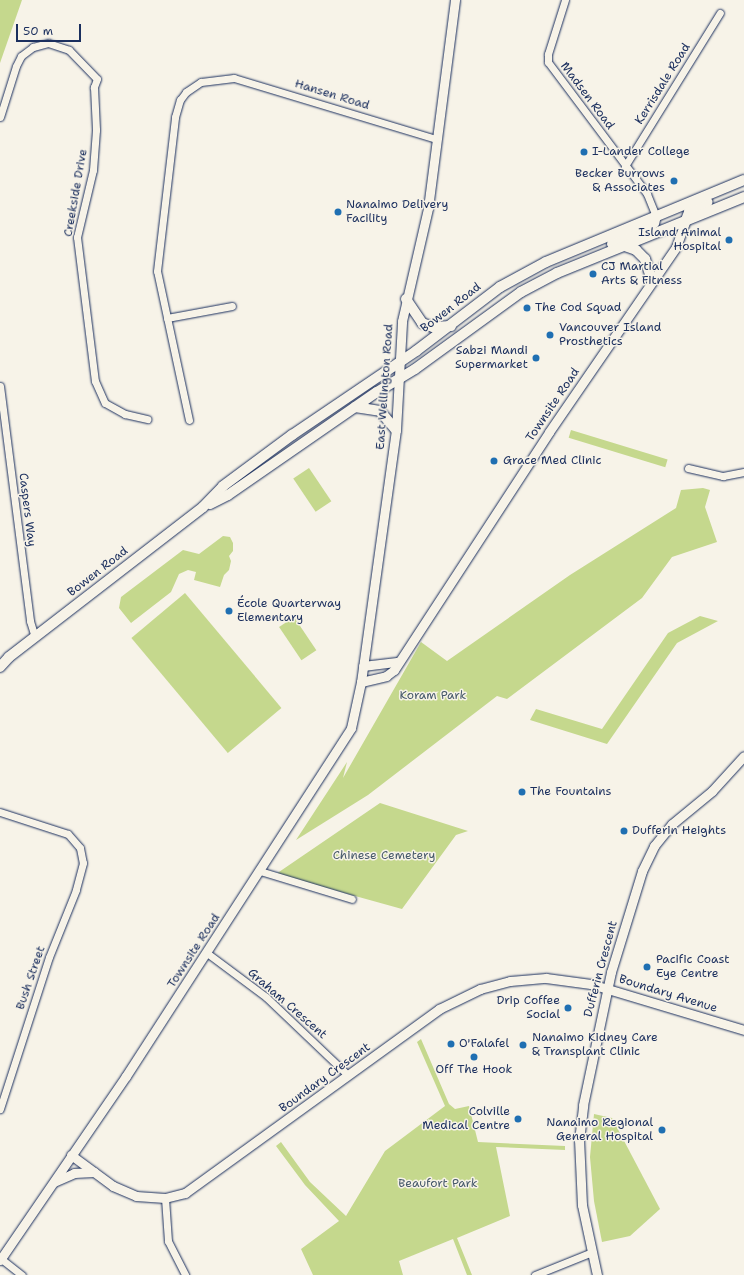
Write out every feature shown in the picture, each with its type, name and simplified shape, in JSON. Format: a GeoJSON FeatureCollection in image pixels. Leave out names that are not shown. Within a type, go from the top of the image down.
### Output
{"type":"FeatureCollection","features":[{"type":"Feature","properties":{"kind":"main road"},"geometry":{"type":"LineString","coordinates":[[686,220],[689,212],[724,196],[744,181]]}},
{"type":"Feature","properties":{"kind":"main road","name":"Bowen Road"},"geometry":{"type":"LineString","coordinates":[[203,508],[223,486],[249,467],[451,326],[492,293],[528,271],[656,216],[744,181]]}},
{"type":"Feature","properties":{"kind":"main road","name":"Bowen Road"},"geometry":{"type":"LineString","coordinates":[[0,667],[4,659],[35,637],[203,508],[228,495],[399,379],[521,292],[548,277],[744,197]]}},
{"type":"Feature","properties":{"kind":"main road"},"geometry":{"type":"LineString","coordinates":[[595,257],[613,243],[647,228],[654,223],[656,216]]}},
{"type":"Feature","properties":{"kind":"main road"},"geometry":{"type":"LineString","coordinates":[[625,246],[636,250],[645,259],[652,281]]}},
{"type":"Feature","properties":{"kind":"main road"},"geometry":{"type":"LineString","coordinates":[[406,299],[422,323],[433,327],[451,326]]}},
{"type":"Feature","properties":{"kind":"main road"},"geometry":{"type":"LineString","coordinates":[[356,407],[380,411],[396,430]]}},
{"type":"Feature","properties":{"kind":"street","name":"East Wellington Road"},"geometry":{"type":"LineString","coordinates":[[361,682],[396,430],[399,379],[399,343],[406,299],[422,241],[455,0]]}},
{"type":"Feature","properties":{"kind":"street","name":"Madsen Road"},"geometry":{"type":"LineString","coordinates":[[565,0],[548,54],[548,62],[647,194],[656,216]]}},
{"type":"Feature","properties":{"kind":"street","name":"Kerrisdale Road"},"geometry":{"type":"LineString","coordinates":[[625,166],[720,13]]}},
{"type":"Feature","properties":{"kind":"street","name":"Creekside Drive"},"geometry":{"type":"LineString","coordinates":[[0,117],[12,75],[21,56],[38,46],[58,45],[79,58],[97,79],[94,87],[96,130],[93,170],[77,237],[95,381],[105,403],[125,414],[147,419]]}},
{"type":"Feature","properties":{"kind":"street","name":"Hansen Road"},"geometry":{"type":"LineString","coordinates":[[189,420],[157,271],[175,117],[180,100],[191,88],[201,82],[221,78],[239,79],[436,138]]}},
{"type":"Feature","properties":{"kind":"street","name":"Townsite Road"},"geometry":{"type":"LineString","coordinates":[[0,1259],[207,953],[348,734],[356,713],[361,682],[386,676],[394,670],[397,662],[679,241],[686,220]]}},
{"type":"Feature","properties":{"kind":"street"},"geometry":{"type":"LineString","coordinates":[[167,318],[232,306]]}},
{"type":"Feature","properties":{"kind":"street","name":"Caspers Way"},"geometry":{"type":"LineString","coordinates":[[0,386],[30,621],[35,637]]}},
{"type":"Feature","properties":{"kind":"street"},"geometry":{"type":"LineString","coordinates":[[688,468],[723,476],[744,472]]}},
{"type":"Feature","properties":{"kind":"street"},"geometry":{"type":"LineString","coordinates":[[363,666],[397,662]]}},
{"type":"Feature","properties":{"kind":"street","name":"Dufferin Crescent"},"geometry":{"type":"LineString","coordinates":[[597,1275],[580,1186],[579,1140],[584,1098],[607,987],[642,871],[654,846],[672,824],[712,791],[744,756]]}},
{"type":"Feature","properties":{"kind":"street","name":"Bush Street"},"geometry":{"type":"LineString","coordinates":[[0,812],[68,834],[77,843],[82,855],[80,876],[49,957],[0,1109]]}},
{"type":"Feature","properties":{"kind":"street"},"geometry":{"type":"LineString","coordinates":[[260,871],[352,899]]}},
{"type":"Feature","properties":{"kind":"street","name":"Graham Crescent"},"geometry":{"type":"LineString","coordinates":[[207,953],[266,997],[348,1075]]}},
{"type":"Feature","properties":{"kind":"street","name":"Boundary Crescent"},"geometry":{"type":"LineString","coordinates":[[71,1155],[124,1192],[136,1196],[166,1198],[196,1187],[439,1010],[480,989],[510,981],[546,978],[607,987]]}},
{"type":"Feature","properties":{"kind":"street","name":"Boundary Avenue"},"geometry":{"type":"LineString","coordinates":[[607,987],[744,1030]]}},
{"type":"Feature","properties":{"kind":"street"},"geometry":{"type":"LineString","coordinates":[[53,1182],[74,1173],[94,1172]]}},
{"type":"Feature","properties":{"kind":"street"},"geometry":{"type":"LineString","coordinates":[[166,1198],[168,1241],[185,1275]]}},
{"type":"Feature","properties":{"kind":"street"},"geometry":{"type":"LineString","coordinates":[[534,1275],[592,1252]]}},
{"type":"Feature","properties":{"kind":"street"},"geometry":{"type":"LineString","coordinates":[[0,1259],[22,1275]]}},
{"type":"Feature","properties":{"kind":"green space"},"geometry":{"type":"Polygon","coordinates":[[[0,0],[22,0],[0,63],[0,0]]]}},
{"type":"Feature","properties":{"kind":"green space"},"geometry":{"type":"Polygon","coordinates":[[[571,430],[668,460],[665,467],[569,438],[571,430]]]}},
{"type":"Feature","properties":{"kind":"green space"},"geometry":{"type":"Polygon","coordinates":[[[309,468],[331,501],[316,512],[293,479],[309,468]]]}},
{"type":"Feature","properties":{"kind":"green space","name":"Koram Park"},"geometry":{"type":"Polygon","coordinates":[[[703,488],[710,490],[705,507],[717,542],[672,557],[642,598],[507,699],[497,696],[368,795],[296,840],[347,762],[343,778],[421,642],[447,661],[570,575],[676,508],[681,490],[703,488]]]}},
{"type":"Feature","properties":{"kind":"green space"},"geometry":{"type":"Polygon","coordinates":[[[223,536],[230,537],[233,543],[233,551],[229,556],[231,561],[229,570],[224,575],[220,587],[194,580],[196,572],[188,570],[179,574],[171,592],[131,623],[119,608],[121,597],[183,550],[199,554],[223,536]]]}},
{"type":"Feature","properties":{"kind":"green space"},"geometry":{"type":"Polygon","coordinates":[[[185,593],[281,708],[228,753],[131,638],[185,593]]]}},
{"type":"Feature","properties":{"kind":"green space"},"geometry":{"type":"Polygon","coordinates":[[[700,616],[718,621],[677,643],[607,744],[530,720],[536,709],[602,729],[668,633],[700,616]]]}},
{"type":"Feature","properties":{"kind":"green space"},"geometry":{"type":"Polygon","coordinates":[[[294,617],[316,650],[301,660],[279,627],[294,617]]]}},
{"type":"Feature","properties":{"kind":"green space","name":"Chinese Cemetery"},"geometry":{"type":"Polygon","coordinates":[[[380,803],[468,831],[456,835],[402,909],[276,874],[380,803]]]}},
{"type":"Feature","properties":{"kind":"green space","name":"Beaufort Park"},"geometry":{"type":"Polygon","coordinates":[[[421,1039],[449,1104],[455,1109],[469,1106],[478,1142],[565,1146],[565,1150],[496,1147],[510,1216],[457,1238],[472,1275],[467,1275],[453,1239],[399,1261],[403,1275],[313,1275],[301,1249],[339,1221],[305,1185],[276,1146],[281,1142],[310,1182],[346,1216],[385,1151],[445,1106],[417,1042],[421,1039]]]}},
{"type":"Feature","properties":{"kind":"green space"},"geometry":{"type":"Polygon","coordinates":[[[594,1114],[612,1118],[660,1209],[630,1236],[602,1242],[594,1201],[590,1157],[594,1114]]]}},
{"type":"Feature","properties":{"kind":"place","name":"I-Lander College"},"geometry":{"type":"Point","coordinates":[584,152]}},
{"type":"Feature","properties":{"kind":"place","name":"Becker Burrows & Associates"},"geometry":{"type":"Point","coordinates":[674,181]}},
{"type":"Feature","properties":{"kind":"place","name":"Nanaimo Delivery Facility"},"geometry":{"type":"Point","coordinates":[338,212]}},
{"type":"Feature","properties":{"kind":"place","name":"Island Animal Hospital"},"geometry":{"type":"Point","coordinates":[729,240]}},
{"type":"Feature","properties":{"kind":"place","name":"CJ Martial Arts & Fitness"},"geometry":{"type":"Point","coordinates":[593,274]}},
{"type":"Feature","properties":{"kind":"place","name":"The Cod Squad"},"geometry":{"type":"Point","coordinates":[527,308]}},
{"type":"Feature","properties":{"kind":"place","name":"Vancouver Island Prosthetics"},"geometry":{"type":"Point","coordinates":[550,335]}},
{"type":"Feature","properties":{"kind":"place","name":"Sabzi Mandi Supermarket"},"geometry":{"type":"Point","coordinates":[536,358]}},
{"type":"Feature","properties":{"kind":"place","name":"Grace Med Clinic"},"geometry":{"type":"Point","coordinates":[494,461]}},
{"type":"Feature","properties":{"kind":"place","name":"École Quarterway Elementary"},"geometry":{"type":"Point","coordinates":[229,611]}},
{"type":"Feature","properties":{"kind":"place","name":"The Fountains"},"geometry":{"type":"Point","coordinates":[522,792]}},
{"type":"Feature","properties":{"kind":"place","name":"Dufferin Heights"},"geometry":{"type":"Point","coordinates":[624,831]}},
{"type":"Feature","properties":{"kind":"place","name":"Pacific Coast Eye Centre"},"geometry":{"type":"Point","coordinates":[647,967]}},
{"type":"Feature","properties":{"kind":"place","name":"Drip Coffee Social"},"geometry":{"type":"Point","coordinates":[568,1008]}},
{"type":"Feature","properties":{"kind":"place","name":"O'Falafel"},"geometry":{"type":"Point","coordinates":[451,1044]}},
{"type":"Feature","properties":{"kind":"place","name":"Nanaimo Kidney Care & Transplant Clinic"},"geometry":{"type":"Point","coordinates":[523,1045]}},
{"type":"Feature","properties":{"kind":"place","name":"Off The Hook"},"geometry":{"type":"Point","coordinates":[474,1057]}},
{"type":"Feature","properties":{"kind":"place","name":"Colville Medical Centre"},"geometry":{"type":"Point","coordinates":[518,1119]}},
{"type":"Feature","properties":{"kind":"place","name":"Nanaimo Regional General Hospital"},"geometry":{"type":"Point","coordinates":[662,1130]}}]}
